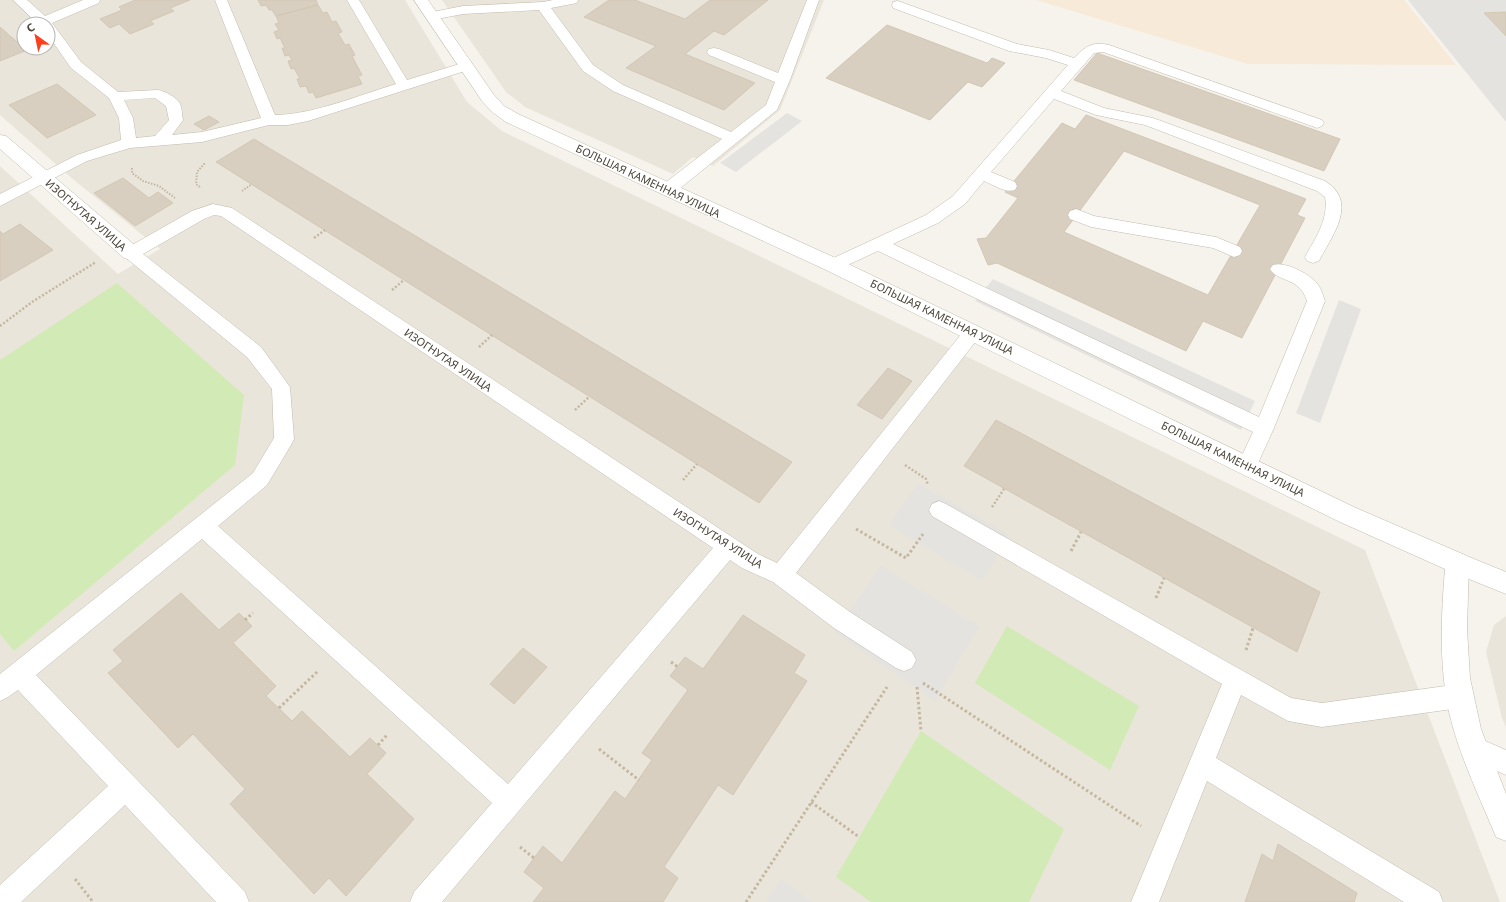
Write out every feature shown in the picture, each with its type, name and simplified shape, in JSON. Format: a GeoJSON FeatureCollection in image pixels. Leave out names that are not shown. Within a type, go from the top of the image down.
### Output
{"type":"FeatureCollection","features":[{"type":"Feature","properties":{"kind":"street","name":"БОЛЬШАЯ КАМЕННАЯ УЛИЦА"},"geometry":{"type":"LineString","coordinates":[[421,0],[488,98],[498,109],[512,118],[833,265],[1348,515],[1506,583]]}},
{"type":"Feature","properties":{"kind":"street","name":"ИЗОГНУТАЯ УЛИЦА"},"geometry":{"type":"LineString","coordinates":[[0,140],[127,250]]}},
{"type":"Feature","properties":{"kind":"street"},"geometry":{"type":"LineString","coordinates":[[1457,563],[1454,659],[1460,696],[1474,748],[1506,827]]}},
{"type":"Feature","properties":{"kind":"lane"},"geometry":{"type":"LineString","coordinates":[[19,0],[37,16]]}},
{"type":"Feature","properties":{"kind":"lane"},"geometry":{"type":"LineString","coordinates":[[56,19],[94,0]]}},
{"type":"Feature","properties":{"kind":"lane"},"geometry":{"type":"LineString","coordinates":[[221,0],[269,120]]}},
{"type":"Feature","properties":{"kind":"lane"},"geometry":{"type":"LineString","coordinates":[[353,0],[404,86]]}},
{"type":"Feature","properties":{"kind":"lane"},"geometry":{"type":"LineString","coordinates":[[432,16],[460,3],[462,0]]}},
{"type":"Feature","properties":{"kind":"lane"},"geometry":{"type":"LineString","coordinates":[[432,16],[463,10],[543,6],[572,0]]}},
{"type":"Feature","properties":{"kind":"lane"},"geometry":{"type":"LineString","coordinates":[[667,190],[772,107],[812,0]]}},
{"type":"Feature","properties":{"kind":"lane"},"geometry":{"type":"LineString","coordinates":[[898,5],[1014,48],[1049,54],[1077,64]]}},
{"type":"Feature","properties":{"kind":"lane"},"geometry":{"type":"LineString","coordinates":[[543,6],[588,68],[618,88],[732,138]]}},
{"type":"Feature","properties":{"kind":"lane"},"geometry":{"type":"LineString","coordinates":[[56,38],[76,65],[114,96],[126,118],[128,143]]}},
{"type":"Feature","properties":{"kind":"lane"},"geometry":{"type":"LineString","coordinates":[[833,265],[932,219],[959,200],[1089,50],[1104,48],[1317,123]]}},
{"type":"Feature","properties":{"kind":"lane"},"geometry":{"type":"LineString","coordinates":[[714,52],[782,80]]}},
{"type":"Feature","properties":{"kind":"lane"},"geometry":{"type":"LineString","coordinates":[[0,201],[82,158],[128,143],[202,137],[269,120],[288,120],[308,116],[466,66]]}},
{"type":"Feature","properties":{"kind":"lane"},"geometry":{"type":"LineString","coordinates":[[1052,93],[1101,112],[1148,121],[1319,185],[1328,190],[1333,198],[1333,218],[1313,257]]}},
{"type":"Feature","properties":{"kind":"lane"},"geometry":{"type":"LineString","coordinates":[[114,96],[158,94],[173,104],[176,120],[160,140]]}},
{"type":"Feature","properties":{"kind":"lane"},"geometry":{"type":"LineString","coordinates":[[980,174],[1009,186]]}},
{"type":"Feature","properties":{"kind":"lane","name":"ИЗОГНУТАЯ УЛИЦА"},"geometry":{"type":"LineString","coordinates":[[127,250],[213,209],[226,212],[728,547],[750,561],[781,576],[842,620],[904,660]]}},
{"type":"Feature","properties":{"kind":"lane"},"geometry":{"type":"LineString","coordinates":[[1076,215],[1091,221],[1216,243],[1234,250]]}},
{"type":"Feature","properties":{"kind":"lane"},"geometry":{"type":"LineString","coordinates":[[878,244],[1264,428]]}},
{"type":"Feature","properties":{"kind":"lane"},"geometry":{"type":"LineString","coordinates":[[127,250],[254,352],[281,387],[284,439],[260,479],[9,682],[126,787],[235,902]]}},
{"type":"Feature","properties":{"kind":"lane"},"geometry":{"type":"LineString","coordinates":[[1247,466],[1316,301],[1312,289],[1298,277],[1279,269]]}},
{"type":"Feature","properties":{"kind":"lane"},"geometry":{"type":"LineString","coordinates":[[781,576],[973,332]]}},
{"type":"Feature","properties":{"kind":"lane"},"geometry":{"type":"LineString","coordinates":[[940,510],[1288,709],[1322,715],[1460,696]]}},
{"type":"Feature","properties":{"kind":"lane"},"geometry":{"type":"LineString","coordinates":[[203,526],[509,802]]}},
{"type":"Feature","properties":{"kind":"lane"},"geometry":{"type":"LineString","coordinates":[[424,902],[728,547]]}},
{"type":"Feature","properties":{"kind":"lane"},"geometry":{"type":"LineString","coordinates":[[1145,902],[1236,679]]}},
{"type":"Feature","properties":{"kind":"lane"},"geometry":{"type":"LineString","coordinates":[[1474,748],[1506,763]]}},
{"type":"Feature","properties":{"kind":"lane"},"geometry":{"type":"LineString","coordinates":[[1202,764],[1429,902]]}},
{"type":"Feature","properties":{"kind":"lane"},"geometry":{"type":"LineString","coordinates":[[1,902],[126,787]]}},
{"type":"Feature","properties":{"kind":"path"},"geometry":{"type":"LineString","coordinates":[[202,188],[196,184],[197,172],[232,130]]}},
{"type":"Feature","properties":{"kind":"path"},"geometry":{"type":"LineString","coordinates":[[128,143],[132,173],[143,181],[159,186],[198,215]]}},
{"type":"Feature","properties":{"kind":"path"},"geometry":{"type":"LineString","coordinates":[[0,326],[51,290],[127,250]]}},
{"type":"Feature","properties":{"kind":"path"},"geometry":{"type":"LineString","coordinates":[[830,513],[906,558],[940,510],[926,478],[881,449]]}},
{"type":"Feature","properties":{"kind":"path"},"geometry":{"type":"LineString","coordinates":[[746,902],[904,660]]}},
{"type":"Feature","properties":{"kind":"path"},"geometry":{"type":"LineString","coordinates":[[669,661],[678,667]]}},
{"type":"Feature","properties":{"kind":"path"},"geometry":{"type":"LineString","coordinates":[[279,708],[322,667]]}},
{"type":"Feature","properties":{"kind":"path"},"geometry":{"type":"LineString","coordinates":[[921,730],[917,679],[1168,844]]}},
{"type":"Feature","properties":{"kind":"path"},"geometry":{"type":"LineString","coordinates":[[378,745],[392,730]]}},
{"type":"Feature","properties":{"kind":"path"},"geometry":{"type":"LineString","coordinates":[[599,749],[639,780]]}},
{"type":"Feature","properties":{"kind":"path"},"geometry":{"type":"LineString","coordinates":[[811,802],[859,837]]}},
{"type":"Feature","properties":{"kind":"path"},"geometry":{"type":"LineString","coordinates":[[520,847],[534,858]]}},
{"type":"Feature","properties":{"kind":"shaded area"},"geometry":{"type":"Polygon","coordinates":[[[0,0],[405,0],[467,102],[502,131],[1365,550],[1500,902],[0,902],[0,166],[118,274],[160,249],[75,181],[0,115],[0,0]]]}},
{"type":"Feature","properties":{"kind":"shaded area"},"geometry":{"type":"Polygon","coordinates":[[[442,0],[824,0],[780,110],[713,166],[693,157],[673,174],[525,107],[506,92],[442,0]]]}},
{"type":"Feature","properties":{"kind":"shaded area"},"geometry":{"type":"Polygon","coordinates":[[[1036,0],[1404,0],[1456,65],[1248,64],[1036,0]]]}},
{"type":"Feature","properties":{"kind":"shaded area"},"geometry":{"type":"Polygon","coordinates":[[[1408,0],[1506,0],[1506,12],[1484,13],[1506,36],[1506,122],[1408,0]]]}},
{"type":"Feature","properties":{"kind":"shaded area"},"geometry":{"type":"Polygon","coordinates":[[[787,113],[802,121],[736,172],[720,163],[787,113]]]}},
{"type":"Feature","properties":{"kind":"shaded area"},"geometry":{"type":"Polygon","coordinates":[[[993,279],[1255,401],[1241,430],[975,301],[993,279]]]}},
{"type":"Feature","properties":{"kind":"shaded area"},"geometry":{"type":"Polygon","coordinates":[[[1339,300],[1361,309],[1320,423],[1296,413],[1339,300]]]}},
{"type":"Feature","properties":{"kind":"shaded area"},"geometry":{"type":"Polygon","coordinates":[[[918,483],[1010,535],[982,581],[889,525],[918,483]]]}},
{"type":"Feature","properties":{"kind":"shaded area"},"geometry":{"type":"Polygon","coordinates":[[[881,566],[980,626],[935,701],[834,632],[881,566]]]}},
{"type":"Feature","properties":{"kind":"shaded area"},"geometry":{"type":"Polygon","coordinates":[[[1506,616],[1506,727],[1502,718],[1486,652],[1494,625],[1506,616]]]}},
{"type":"Feature","properties":{"kind":"shaded area"},"geometry":{"type":"Polygon","coordinates":[[[781,878],[812,902],[766,902],[781,878]]]}},
{"type":"Feature","properties":{"kind":"green space"},"geometry":{"type":"Polygon","coordinates":[[[117,283],[244,395],[235,465],[14,651],[0,634],[0,360],[117,283]]]}},
{"type":"Feature","properties":{"kind":"green space"},"geometry":{"type":"Polygon","coordinates":[[[1007,626],[1139,706],[1110,770],[975,683],[1007,626]]]}},
{"type":"Feature","properties":{"kind":"green space"},"geometry":{"type":"Polygon","coordinates":[[[921,731],[1064,829],[1029,902],[871,902],[836,877],[921,731]]]}},
{"type":"Feature","properties":{"kind":"building"},"geometry":{"type":"Polygon","coordinates":[[[135,0],[190,0],[170,8],[174,11],[150,21],[154,24],[130,34],[119,24],[110,28],[100,19],[122,10],[119,7],[135,0]]]}},
{"type":"Feature","properties":{"kind":"building"},"geometry":{"type":"Polygon","coordinates":[[[258,0],[316,0],[318,5],[276,16],[266,5],[261,6],[258,0]]]}},
{"type":"Feature","properties":{"kind":"building"},"geometry":{"type":"Polygon","coordinates":[[[609,0],[635,0],[685,19],[710,0],[768,0],[724,35],[714,31],[685,54],[755,83],[724,110],[626,68],[656,46],[584,17],[609,0]]]}},
{"type":"Feature","properties":{"kind":"building"},"geometry":{"type":"Polygon","coordinates":[[[318,5],[323,13],[327,12],[332,22],[336,21],[342,32],[338,33],[345,45],[349,44],[355,55],[352,56],[362,75],[358,76],[362,84],[316,98],[313,92],[309,93],[306,86],[300,87],[297,79],[300,79],[294,68],[291,69],[288,61],[292,60],[289,55],[285,56],[282,48],[285,48],[280,38],[277,39],[274,32],[279,30],[275,24],[279,23],[276,16],[318,5]]]}},
{"type":"Feature","properties":{"kind":"building"},"geometry":{"type":"Polygon","coordinates":[[[1506,12],[1506,36],[1484,13],[1506,12]]]}},
{"type":"Feature","properties":{"kind":"building"},"geometry":{"type":"Polygon","coordinates":[[[887,25],[987,63],[992,58],[1005,63],[982,87],[968,82],[930,120],[826,78],[887,25]]]}},
{"type":"Feature","properties":{"kind":"building"},"geometry":{"type":"Polygon","coordinates":[[[0,27],[16,41],[16,54],[0,61],[0,27]]]}},
{"type":"Feature","properties":{"kind":"building"},"geometry":{"type":"Polygon","coordinates":[[[1097,53],[1340,139],[1324,171],[1074,80],[1097,53]]]}},
{"type":"Feature","properties":{"kind":"building"},"geometry":{"type":"Polygon","coordinates":[[[57,84],[96,115],[47,138],[9,105],[57,84]]]}},
{"type":"Feature","properties":{"kind":"building"},"geometry":{"type":"Polygon","coordinates":[[[1086,115],[1306,199],[1297,215],[1305,218],[1242,338],[1203,321],[1186,351],[997,263],[988,265],[977,239],[986,238],[1018,198],[1005,192],[1062,123],[1075,129],[1086,115]],[[1124,151],[1064,232],[1208,295],[1260,205],[1124,151]]]}},
{"type":"Feature","properties":{"kind":"building"},"geometry":{"type":"Polygon","coordinates":[[[209,116],[219,122],[204,130],[194,124],[209,116]]]}},
{"type":"Feature","properties":{"kind":"building"},"geometry":{"type":"Polygon","coordinates":[[[254,139],[792,462],[759,503],[216,162],[254,139]]]}},
{"type":"Feature","properties":{"kind":"building"},"geometry":{"type":"Polygon","coordinates":[[[123,178],[149,198],[158,192],[173,203],[135,226],[94,193],[123,178]]]}},
{"type":"Feature","properties":{"kind":"building"},"geometry":{"type":"Polygon","coordinates":[[[20,224],[53,250],[0,281],[0,231],[3,234],[20,224]]]}},
{"type":"Feature","properties":{"kind":"building"},"geometry":{"type":"Polygon","coordinates":[[[888,368],[912,381],[882,419],[857,405],[888,368]]]}},
{"type":"Feature","properties":{"kind":"building"},"geometry":{"type":"Polygon","coordinates":[[[996,420],[1320,592],[1297,652],[964,466],[996,420]]]}},
{"type":"Feature","properties":{"kind":"building"},"geometry":{"type":"Polygon","coordinates":[[[181,593],[219,630],[239,613],[252,626],[233,643],[276,686],[266,696],[292,721],[302,711],[350,757],[370,738],[386,753],[367,774],[414,819],[346,896],[329,878],[314,894],[230,804],[245,789],[193,734],[178,748],[108,673],[123,661],[113,650],[181,593]]]}},
{"type":"Feature","properties":{"kind":"building"},"geometry":{"type":"Polygon","coordinates":[[[743,615],[805,655],[794,673],[807,681],[733,795],[718,785],[664,867],[678,878],[663,902],[533,902],[544,888],[524,872],[534,858],[543,846],[562,863],[615,791],[625,799],[652,760],[642,753],[688,690],[670,676],[685,657],[703,669],[743,615]]]}},
{"type":"Feature","properties":{"kind":"building"},"geometry":{"type":"Polygon","coordinates":[[[523,648],[547,667],[514,704],[490,684],[523,648]]]}},
{"type":"Feature","properties":{"kind":"building"},"geometry":{"type":"Polygon","coordinates":[[[1278,844],[1357,893],[1354,902],[1245,902],[1262,854],[1273,861],[1278,844]]]}}]}
